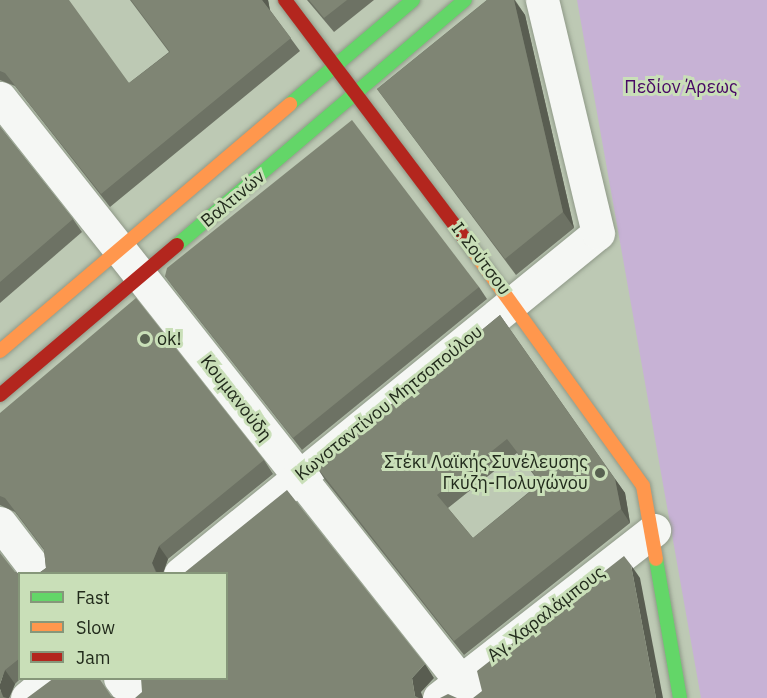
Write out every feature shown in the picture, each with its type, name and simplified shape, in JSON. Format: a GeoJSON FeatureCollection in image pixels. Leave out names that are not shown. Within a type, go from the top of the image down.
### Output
{"type":"FeatureCollection","features":[{"type":"Feature","properties":{"kind":"street","name":"Ι. Σούτσου"},"geometry":{"type":"LineString","coordinates":[[285,0],[513,302],[643,486],[654,530],[680,698]]}},
{"type":"Feature","properties":{"kind":"street","name":"Βαλτινών"},"geometry":{"type":"LineString","coordinates":[[0,351],[413,0]]}},
{"type":"Feature","properties":{"kind":"street","name":"Βαλτινών"},"geometry":{"type":"LineString","coordinates":[[0,395],[358,94],[465,0]]}},
{"type":"Feature","properties":{"kind":"street","name":"Κωνσταντίνου Μητσοπούλου"},"geometry":{"type":"LineString","coordinates":[[181,572],[598,233],[542,0]]}},
{"type":"Feature","properties":{"kind":"street","name":"Κουμανούδη"},"geometry":{"type":"LineString","coordinates":[[0,98],[298,477],[458,692]]}},
{"type":"Feature","properties":{"kind":"street"},"geometry":{"type":"LineString","coordinates":[[0,523],[38,572]]}},
{"type":"Feature","properties":{"kind":"street","name":"Αγ. Χαραλάμπους"},"geometry":{"type":"LineString","coordinates":[[458,692],[654,530]]}},
{"type":"Feature","properties":{"kind":"street"},"geometry":{"type":"LineString","coordinates":[[27,698],[49,680]]}},
{"type":"Feature","properties":{"kind":"street"},"geometry":{"type":"LineString","coordinates":[[122,680],[135,698]]}},
{"type":"Feature","properties":{"kind":"green space","name":"Πεδίον Άρεως"},"geometry":{"type":"Polygon","coordinates":[[[577,0],[767,0],[767,698],[701,698],[577,0]]]}},
{"type":"Feature","properties":{"kind":"building"},"geometry":{"type":"Polygon","coordinates":[[[0,0],[69,0],[129,83],[170,52],[131,0],[262,0],[291,38],[101,194],[5,73],[0,71],[0,0]]]}},
{"type":"Feature","properties":{"kind":"building"},"geometry":{"type":"Polygon","coordinates":[[[309,0],[347,0],[324,18],[309,0]]]}},
{"type":"Feature","properties":{"kind":"building"},"geometry":{"type":"Polygon","coordinates":[[[487,0],[514,0],[563,212],[505,259],[377,89],[487,0]]]}},
{"type":"Feature","properties":{"kind":"building"},"geometry":{"type":"Polygon","coordinates":[[[352,120],[479,287],[293,438],[165,276],[167,268],[352,120]]]}},
{"type":"Feature","properties":{"kind":"building"},"geometry":{"type":"Polygon","coordinates":[[[0,127],[73,219],[0,282],[0,127]]]}},
{"type":"Feature","properties":{"kind":"building"},"geometry":{"type":"Polygon","coordinates":[[[136,298],[264,460],[159,546],[152,563],[156,572],[40,572],[46,568],[44,549],[5,498],[0,496],[0,413],[136,298]]]}},
{"type":"Feature","properties":{"kind":"building"},"geometry":{"type":"Polygon","coordinates":[[[500,315],[615,479],[621,509],[454,641],[316,466],[500,315]],[[507,439],[437,495],[473,538],[541,483],[507,439]]]}},
{"type":"Feature","properties":{"kind":"building"},"geometry":{"type":"Polygon","coordinates":[[[287,490],[425,664],[412,678],[415,696],[419,698],[135,698],[142,692],[141,680],[228,680],[228,572],[185,572],[287,490]]]}},
{"type":"Feature","properties":{"kind":"building"},"geometry":{"type":"Polygon","coordinates":[[[0,553],[18,573],[18,660],[5,670],[0,684],[0,553]]]}},
{"type":"Feature","properties":{"kind":"building"},"geometry":{"type":"Polygon","coordinates":[[[624,556],[631,565],[656,698],[473,698],[482,691],[477,671],[624,556]]]}},
{"type":"Feature","properties":{"kind":"building"},"geometry":{"type":"Polygon","coordinates":[[[51,680],[100,680],[111,696],[116,698],[27,698],[51,680]]]}},
{"type":"Feature","properties":{"kind":"building"},"geometry":{"type":"Polygon","coordinates":[[[448,694],[457,698],[440,698],[448,694]]]}},
{"type":"Feature","properties":{"kind":"traffic: fast"},"geometry":{"type":"LineString","coordinates":[[290,104],[413,0]]}},
{"type":"Feature","properties":{"kind":"traffic: fast"},"geometry":{"type":"LineString","coordinates":[[177,245],[465,0]]}},
{"type":"Feature","properties":{"kind":"traffic: fast"},"geometry":{"type":"LineString","coordinates":[[656,559],[680,698]]}},
{"type":"Feature","properties":{"kind":"traffic: slow"},"geometry":{"type":"LineString","coordinates":[[0,351],[290,104]]}},
{"type":"Feature","properties":{"kind":"traffic: slow"},"geometry":{"type":"LineString","coordinates":[[465,239],[643,486],[656,559]]}},
{"type":"Feature","properties":{"kind":"traffic: jam"},"geometry":{"type":"LineString","coordinates":[[285,0],[465,239]]}},
{"type":"Feature","properties":{"kind":"traffic: jam"},"geometry":{"type":"LineString","coordinates":[[0,395],[177,245]]}},
{"type":"Feature","properties":{"kind":"place","name":"ok!"},"geometry":{"type":"Point","coordinates":[145,339]}},
{"type":"Feature","properties":{"kind":"place","name":"Στέκι Λαϊκής Συνέλευσης Γκύζη-Πολυγώνου"},"geometry":{"type":"Point","coordinates":[600,473]}}]}
